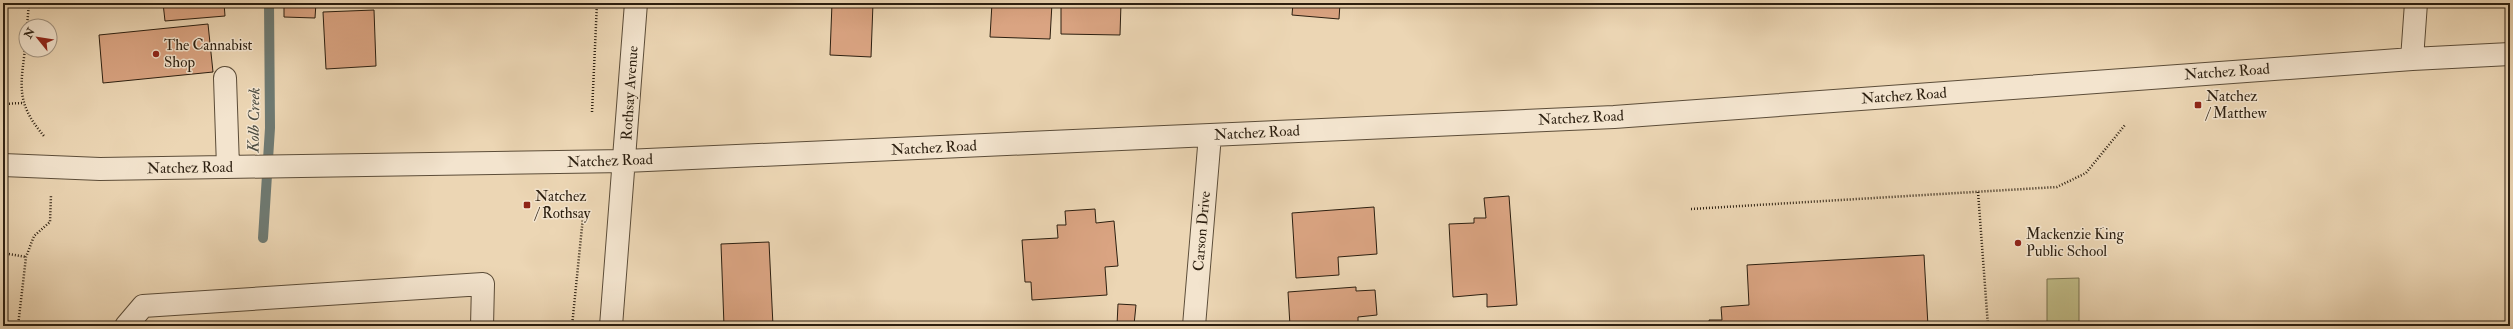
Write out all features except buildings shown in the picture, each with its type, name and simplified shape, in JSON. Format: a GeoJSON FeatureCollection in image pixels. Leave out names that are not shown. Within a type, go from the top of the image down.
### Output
{"type":"FeatureCollection","features":[{"type":"Feature","properties":{"kind":"street","name":"Rothsay Avenue"},"geometry":{"type":"LineString","coordinates":[[611,326],[625,161],[636,3]]}},
{"type":"Feature","properties":{"kind":"street"},"geometry":{"type":"LineString","coordinates":[[2412,59],[2416,3]]}},
{"type":"Feature","properties":{"kind":"street","name":"Natchez Road"},"geometry":{"type":"LineString","coordinates":[[3,165],[100,169],[625,161],[1614,117],[2412,59],[2510,54]]}},
{"type":"Feature","properties":{"kind":"street"},"geometry":{"type":"LineString","coordinates":[[225,78],[228,167]]}},
{"type":"Feature","properties":{"kind":"street","name":"Carson Drive"},"geometry":{"type":"LineString","coordinates":[[1194,326],[1210,135]]}},
{"type":"Feature","properties":{"kind":"street"},"geometry":{"type":"LineString","coordinates":[[126,326],[143,306],[483,284],[482,326]]}},
{"type":"Feature","properties":{"kind":"path"},"geometry":{"type":"LineString","coordinates":[[28,18],[29,3]]}},
{"type":"Feature","properties":{"kind":"path"},"geometry":{"type":"LineString","coordinates":[[592,112],[597,3]]}},
{"type":"Feature","properties":{"kind":"path"},"geometry":{"type":"LineString","coordinates":[[25,58],[22,103],[31,122],[48,142]]}},
{"type":"Feature","properties":{"kind":"path"},"geometry":{"type":"LineString","coordinates":[[3,104],[22,103]]}},
{"type":"Feature","properties":{"kind":"path"},"geometry":{"type":"LineString","coordinates":[[1691,209],[2057,187],[2086,173],[2125,124]]}},
{"type":"Feature","properties":{"kind":"path"},"geometry":{"type":"LineString","coordinates":[[1978,192],[1988,326]]}},
{"type":"Feature","properties":{"kind":"path"},"geometry":{"type":"LineString","coordinates":[[18,326],[26,257],[34,236],[50,222],[51,208]]}},
{"type":"Feature","properties":{"kind":"path"},"geometry":{"type":"LineString","coordinates":[[572,326],[583,217]]}},
{"type":"Feature","properties":{"kind":"path"},"geometry":{"type":"LineString","coordinates":[[3,253],[26,257]]}},
{"type":"Feature","properties":{"kind":"shaded area"},"geometry":{"type":"Polygon","coordinates":[[[2079,278],[2079,326],[2047,326],[2047,279],[2079,278]]]}},
{"type":"Feature","properties":{"kind":"waterway","name":"Kolb Creek"},"geometry":{"type":"LineString","coordinates":[[263,238],[270,128],[269,3]]}},
{"type":"Feature","properties":{"kind":"place","name":"The Cannabist Shop"},"geometry":{"type":"Point","coordinates":[156,54]}},
{"type":"Feature","properties":{"kind":"place","name":"Natchez / Matthew"},"geometry":{"type":"Point","coordinates":[2198,105]}},
{"type":"Feature","properties":{"kind":"place","name":"Natchez / Rothsay"},"geometry":{"type":"Point","coordinates":[527,205]}},
{"type":"Feature","properties":{"kind":"place","name":"Mackenzie King Public School"},"geometry":{"type":"Point","coordinates":[2018,243]}}]}
